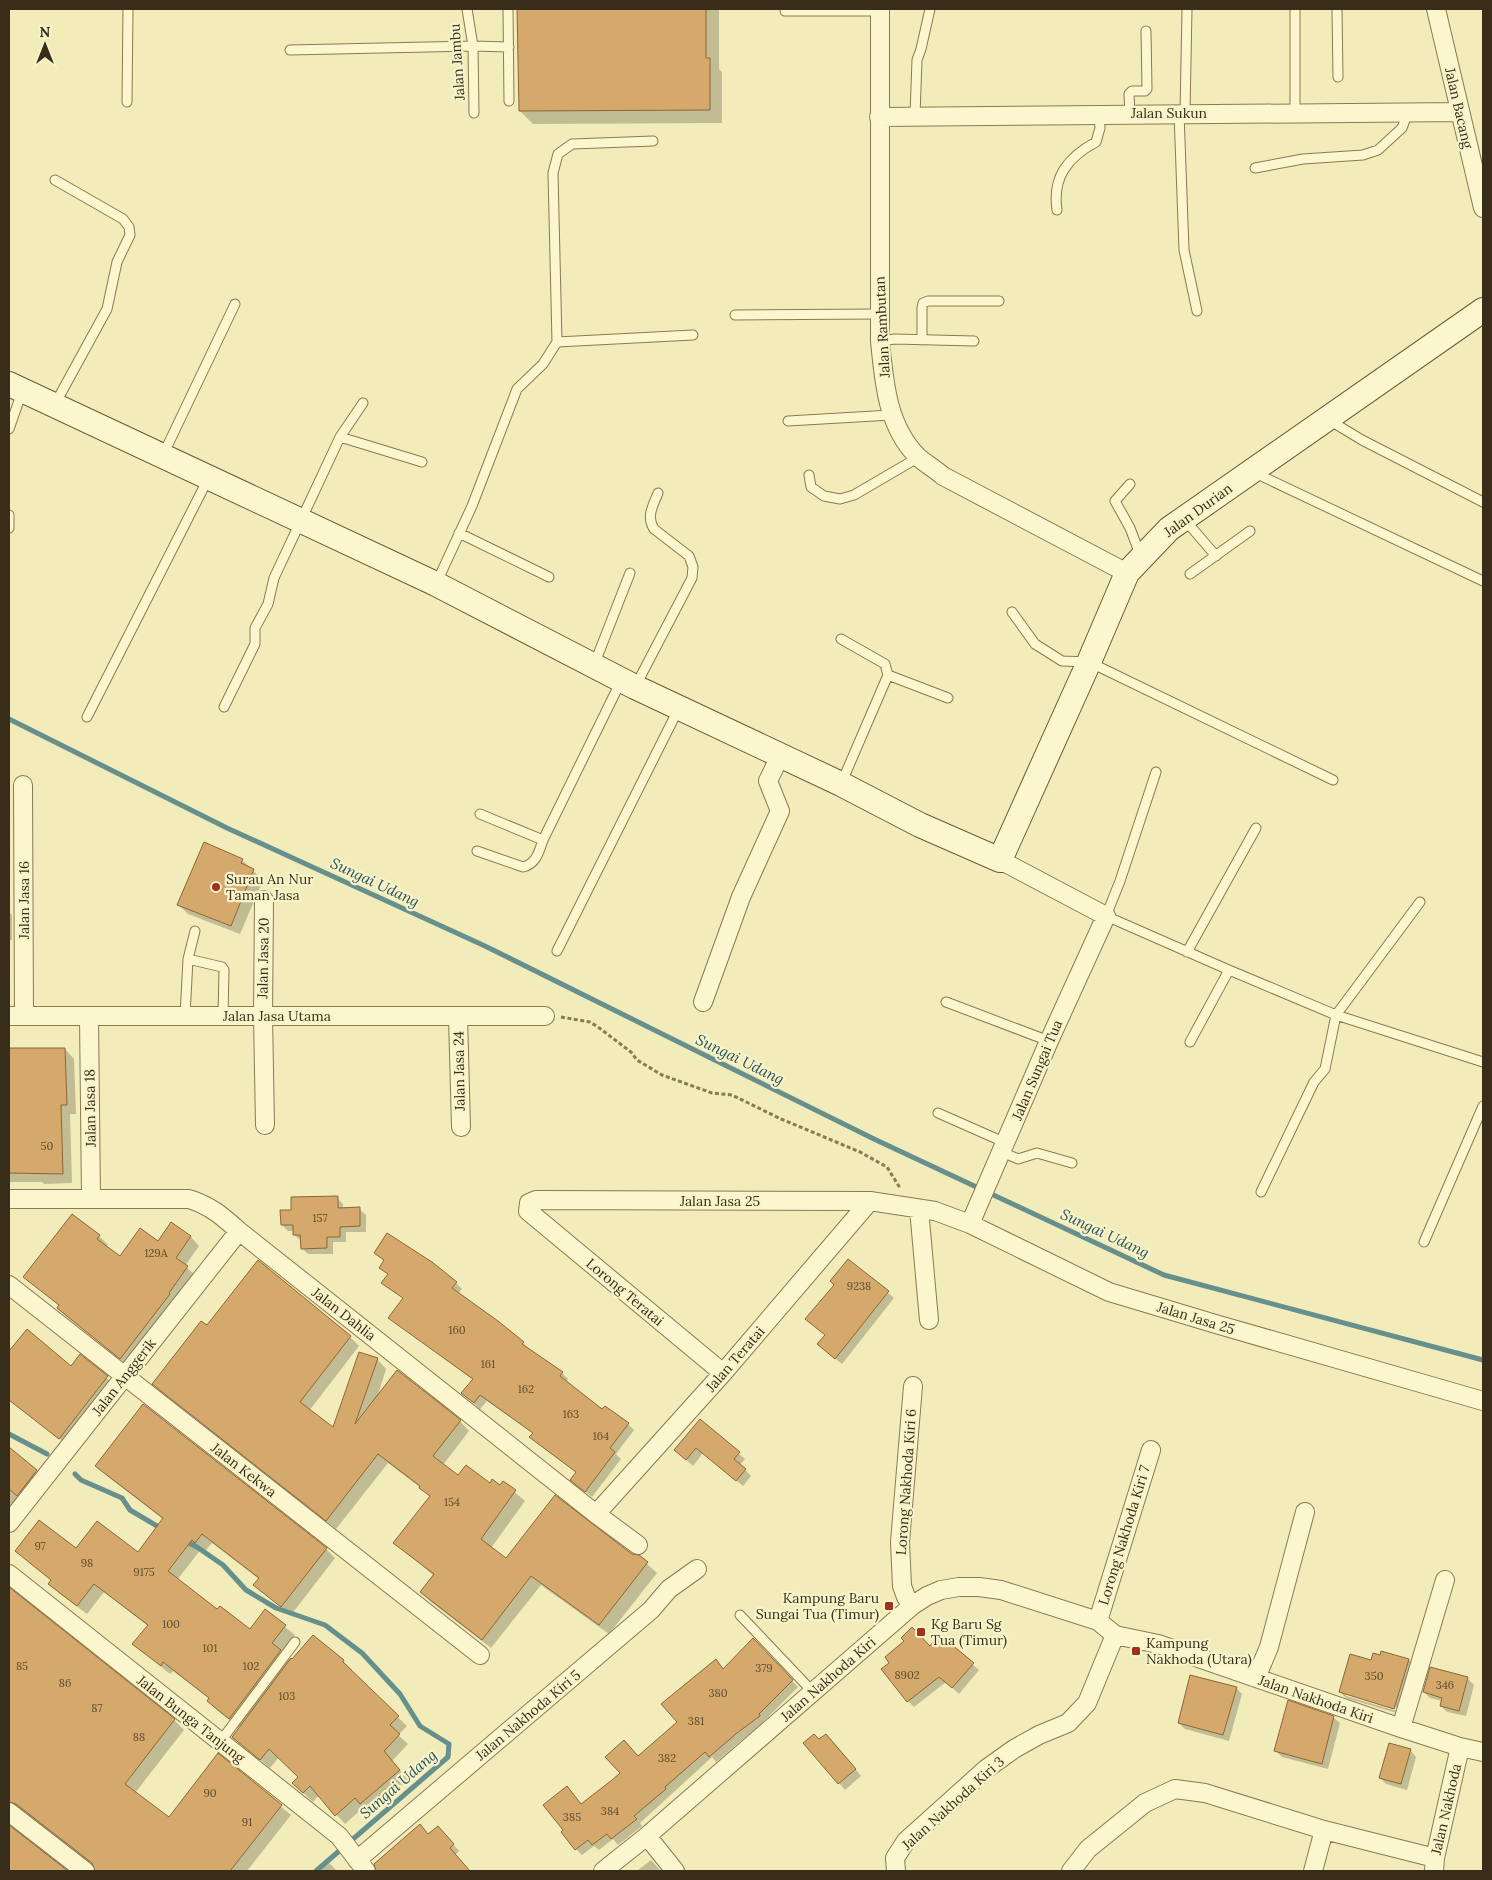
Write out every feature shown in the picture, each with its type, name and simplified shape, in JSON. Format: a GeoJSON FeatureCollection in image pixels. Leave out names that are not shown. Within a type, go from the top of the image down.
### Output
{"type":"FeatureCollection","features":[{"type":"Feature","properties":{"kind":"street","name":"Jalan Bacang"},"geometry":{"type":"LineString","coordinates":[[1436,9],[1483,208]]}},
{"type":"Feature","properties":{"kind":"street","name":"Jalan Rambutan"},"geometry":{"type":"LineString","coordinates":[[880,10],[880,341],[882,370],[891,415],[899,432],[919,457],[951,481],[1134,565]]}},
{"type":"Feature","properties":{"kind":"street","name":"Jalan Sukun"},"geometry":{"type":"LineString","coordinates":[[879,117],[915,115],[1460,112]]}},
{"type":"Feature","properties":{"kind":"street","name":"Jalan Durian"},"geometry":{"type":"LineString","coordinates":[[1000,860],[1134,565],[1168,529],[1483,310]]}},
{"type":"Feature","properties":{"kind":"street"},"geometry":{"type":"LineString","coordinates":[[16,387],[436,584],[678,708],[841,784],[920,825],[1000,860],[1106,916]]}},
{"type":"Feature","properties":{"kind":"street"},"geometry":{"type":"LineString","coordinates":[[703,1002],[741,897],[780,811],[768,781],[780,756]]}},
{"type":"Feature","properties":{"kind":"street","name":"Jalan Jasa 16"},"geometry":{"type":"LineString","coordinates":[[16,1016],[23,785]]}},
{"type":"Feature","properties":{"kind":"street","name":"Jalan Jasa 20"},"geometry":{"type":"LineString","coordinates":[[264,900],[262,1016],[264,1125]]}},
{"type":"Feature","properties":{"kind":"street","name":"Jalan Sungai Tua"},"geometry":{"type":"LineString","coordinates":[[970,1224],[1049,1041],[1106,916]]}},
{"type":"Feature","properties":{"kind":"street","name":"Jalan Jasa Utama"},"geometry":{"type":"LineString","coordinates":[[16,1016],[545,1016]]}},
{"type":"Feature","properties":{"kind":"street","name":"Jalan Jasa 18"},"geometry":{"type":"LineString","coordinates":[[89,1016],[92,1199]]}},
{"type":"Feature","properties":{"kind":"street","name":"Jalan Jasa 24"},"geometry":{"type":"LineString","coordinates":[[458,1016],[461,1127]]}},
{"type":"Feature","properties":{"kind":"street","name":"Jalan Dahlia"},"geometry":{"type":"LineString","coordinates":[[9,1199],[189,1199],[205,1204],[219,1213],[239,1231],[596,1514],[638,1545]]}},
{"type":"Feature","properties":{"kind":"street","name":"Jalan Jasa 25"},"geometry":{"type":"LineString","coordinates":[[528,1211],[529,1203],[536,1200],[870,1202],[935,1211],[970,1224],[1109,1292],[1483,1401]]}},
{"type":"Feature","properties":{"kind":"street","name":"Jalan Teratai"},"geometry":{"type":"LineString","coordinates":[[596,1514],[723,1373],[870,1202]]}},
{"type":"Feature","properties":{"kind":"street"},"geometry":{"type":"LineString","coordinates":[[920,1209],[929,1320]]}},
{"type":"Feature","properties":{"kind":"street","name":"Lorong Teratai"},"geometry":{"type":"LineString","coordinates":[[528,1211],[723,1373]]}},
{"type":"Feature","properties":{"kind":"street","name":"Jalan Anggerik"},"geometry":{"type":"LineString","coordinates":[[9,1523],[239,1231]]}},
{"type":"Feature","properties":{"kind":"street","name":"Jalan Kekwa"},"geometry":{"type":"LineString","coordinates":[[9,1285],[480,1655]]}},
{"type":"Feature","properties":{"kind":"street","name":"Lorong Nakhoda Kiri 6"},"geometry":{"type":"LineString","coordinates":[[913,1386],[900,1542],[902,1586],[906,1597],[913,1605]]}},
{"type":"Feature","properties":{"kind":"street","name":"Lorong Nakhoda Kiri 7"},"geometry":{"type":"LineString","coordinates":[[1098,1620],[1151,1450]]}},
{"type":"Feature","properties":{"kind":"street"},"geometry":{"type":"LineString","coordinates":[[1256,1678],[1269,1647],[1306,1512]]}},
{"type":"Feature","properties":{"kind":"street","name":"Jalan Nakhoda Kiri 5"},"geometry":{"type":"LineString","coordinates":[[358,1861],[651,1610],[669,1589],[697,1569]]}},
{"type":"Feature","properties":{"kind":"street","name":"Jalan Bunga Tanjung"},"geometry":{"type":"LineString","coordinates":[[9,1574],[339,1836],[358,1861]]}},
{"type":"Feature","properties":{"kind":"street"},"geometry":{"type":"LineString","coordinates":[[1401,1728],[1445,1580]]}},
{"type":"Feature","properties":{"kind":"street","name":"Jalan Nakhoda Kiri"},"geometry":{"type":"LineString","coordinates":[[604,1871],[647,1836],[913,1605],[941,1590],[959,1587],[1001,1590],[1098,1620],[1115,1635],[1158,1644],[1401,1728],[1460,1747],[1483,1752]]}},
{"type":"Feature","properties":{"kind":"street","name":"Jalan Nakhoda Kiri 3"},"geometry":{"type":"LineString","coordinates":[[896,1871],[895,1858],[906,1841],[986,1769],[1031,1740],[1068,1723],[1087,1703],[1115,1635]]}},
{"type":"Feature","properties":{"kind":"street","name":"Jalan Nakhoda"},"geometry":{"type":"LineString","coordinates":[[1435,1864],[1460,1747]]}},
{"type":"Feature","properties":{"kind":"street"},"geometry":{"type":"LineString","coordinates":[[1071,1871],[1088,1849],[1145,1803],[1175,1789],[1205,1793],[1435,1864]]}},
{"type":"Feature","properties":{"kind":"street"},"geometry":{"type":"LineString","coordinates":[[9,1812],[85,1871]]}},
{"type":"Feature","properties":{"kind":"street"},"geometry":{"type":"LineString","coordinates":[[1313,1871],[1324,1830]]}},
{"type":"Feature","properties":{"kind":"street"},"geometry":{"type":"LineString","coordinates":[[647,1836],[675,1871]]}},
{"type":"Feature","properties":{"kind":"lane"},"geometry":{"type":"LineString","coordinates":[[127,102],[128,9]]}},
{"type":"Feature","properties":{"kind":"lane","name":"Jalan Jambu"},"geometry":{"type":"LineString","coordinates":[[467,9],[473,46],[474,113]]}},
{"type":"Feature","properties":{"kind":"lane"},"geometry":{"type":"LineString","coordinates":[[508,9],[509,101]]}},
{"type":"Feature","properties":{"kind":"lane"},"geometry":{"type":"LineString","coordinates":[[915,115],[917,60],[930,9]]}},
{"type":"Feature","properties":{"kind":"lane"},"geometry":{"type":"LineString","coordinates":[[1187,9],[1182,114],[1184,250],[1197,311]]}},
{"type":"Feature","properties":{"kind":"lane"},"geometry":{"type":"LineString","coordinates":[[1294,9],[1294,113]]}},
{"type":"Feature","properties":{"kind":"lane"},"geometry":{"type":"LineString","coordinates":[[1337,9],[1338,77]]}},
{"type":"Feature","properties":{"kind":"lane"},"geometry":{"type":"LineString","coordinates":[[786,11],[880,10]]}},
{"type":"Feature","properties":{"kind":"lane"},"geometry":{"type":"LineString","coordinates":[[1130,114],[1129,94],[1132,91],[1145,91],[1147,89],[1146,31]]}},
{"type":"Feature","properties":{"kind":"lane"},"geometry":{"type":"LineString","coordinates":[[290,50],[509,47]]}},
{"type":"Feature","properties":{"kind":"lane"},"geometry":{"type":"LineString","coordinates":[[1255,168],[1303,159],[1363,155],[1378,150],[1402,128],[1409,112]]}},
{"type":"Feature","properties":{"kind":"lane"},"geometry":{"type":"LineString","coordinates":[[1057,210],[1055,198],[1059,179],[1070,159],[1096,142],[1100,128],[1099,114]]}},
{"type":"Feature","properties":{"kind":"lane"},"geometry":{"type":"LineString","coordinates":[[436,584],[472,506],[517,389],[543,364],[557,342],[554,173],[558,154],[572,144],[653,141]]}},
{"type":"Feature","properties":{"kind":"lane"},"geometry":{"type":"LineString","coordinates":[[55,180],[123,219],[129,227],[130,235],[118,262],[107,309],[55,405]]}},
{"type":"Feature","properties":{"kind":"lane"},"geometry":{"type":"LineString","coordinates":[[922,340],[922,308],[923,304],[928,301],[999,301]]}},
{"type":"Feature","properties":{"kind":"lane"},"geometry":{"type":"LineString","coordinates":[[163,456],[235,304]]}},
{"type":"Feature","properties":{"kind":"lane"},"geometry":{"type":"LineString","coordinates":[[735,315],[880,314]]}},
{"type":"Feature","properties":{"kind":"lane"},"geometry":{"type":"LineString","coordinates":[[557,342],[693,335]]}},
{"type":"Feature","properties":{"kind":"lane"},"geometry":{"type":"LineString","coordinates":[[880,341],[895,339],[974,341]]}},
{"type":"Feature","properties":{"kind":"lane"},"geometry":{"type":"LineString","coordinates":[[9,429],[16,387]]}},
{"type":"Feature","properties":{"kind":"lane"},"geometry":{"type":"LineString","coordinates":[[224,707],[255,644],[255,628],[268,604],[274,578],[340,437],[363,403]]}},
{"type":"Feature","properties":{"kind":"lane"},"geometry":{"type":"LineString","coordinates":[[788,421],[891,415]]}},
{"type":"Feature","properties":{"kind":"lane"},"geometry":{"type":"LineString","coordinates":[[1328,419],[1362,440],[1483,502]]}},
{"type":"Feature","properties":{"kind":"lane"},"geometry":{"type":"LineString","coordinates":[[340,437],[422,462]]}},
{"type":"Feature","properties":{"kind":"lane"},"geometry":{"type":"LineString","coordinates":[[809,475],[812,487],[824,496],[840,499],[854,496],[919,457]]}},
{"type":"Feature","properties":{"kind":"lane"},"geometry":{"type":"LineString","coordinates":[[1252,472],[1483,581]]}},
{"type":"Feature","properties":{"kind":"lane"},"geometry":{"type":"LineString","coordinates":[[87,717],[209,477]]}},
{"type":"Feature","properties":{"kind":"lane"},"geometry":{"type":"LineString","coordinates":[[1130,484],[1114,501],[1130,528],[1134,565]]}},
{"type":"Feature","properties":{"kind":"lane"},"geometry":{"type":"LineString","coordinates":[[477,851],[523,867],[530,865],[536,858],[543,840],[628,683],[692,578],[693,567],[689,556],[650,523],[651,508],[658,494]]}},
{"type":"Feature","properties":{"kind":"lane"},"geometry":{"type":"LineString","coordinates":[[9,515],[9,528]]}},
{"type":"Feature","properties":{"kind":"lane"},"geometry":{"type":"LineString","coordinates":[[1184,519],[1216,556]]}},
{"type":"Feature","properties":{"kind":"lane"},"geometry":{"type":"LineString","coordinates":[[1190,574],[1250,531]]}},
{"type":"Feature","properties":{"kind":"lane"},"geometry":{"type":"LineString","coordinates":[[459,532],[549,577]]}},
{"type":"Feature","properties":{"kind":"lane"},"geometry":{"type":"LineString","coordinates":[[594,665],[630,573]]}},
{"type":"Feature","properties":{"kind":"lane"},"geometry":{"type":"LineString","coordinates":[[1012,612],[1035,644],[1062,661],[1089,662],[1333,780]]}},
{"type":"Feature","properties":{"kind":"lane"},"geometry":{"type":"LineString","coordinates":[[841,784],[888,674],[884,664],[842,640]]}},
{"type":"Feature","properties":{"kind":"lane"},"geometry":{"type":"LineString","coordinates":[[888,674],[948,698]]}},
{"type":"Feature","properties":{"kind":"lane"},"geometry":{"type":"LineString","coordinates":[[557,951],[678,708]]}},
{"type":"Feature","properties":{"kind":"lane"},"geometry":{"type":"LineString","coordinates":[[1156,772],[1120,881],[1106,916],[1336,1015],[1483,1062]]}},
{"type":"Feature","properties":{"kind":"lane"},"geometry":{"type":"LineString","coordinates":[[480,814],[543,840]]}},
{"type":"Feature","properties":{"kind":"lane"},"geometry":{"type":"LineString","coordinates":[[1187,952],[1256,828]]}},
{"type":"Feature","properties":{"kind":"lane"},"geometry":{"type":"LineString","coordinates":[[1261,1192],[1314,1082],[1324,1069],[1336,1015],[1420,902]]}},
{"type":"Feature","properties":{"kind":"lane"},"geometry":{"type":"LineString","coordinates":[[185,1016],[188,959],[195,931]]}},
{"type":"Feature","properties":{"kind":"lane"},"geometry":{"type":"LineString","coordinates":[[188,959],[222,967],[224,970],[224,1016]]}},
{"type":"Feature","properties":{"kind":"lane"},"geometry":{"type":"LineString","coordinates":[[1190,1042],[1229,970]]}},
{"type":"Feature","properties":{"kind":"lane"},"geometry":{"type":"LineString","coordinates":[[946,1002],[1049,1041]]}},
{"type":"Feature","properties":{"kind":"lane"},"geometry":{"type":"LineString","coordinates":[[1424,1242],[1483,1106]]}},
{"type":"Feature","properties":{"kind":"lane"},"geometry":{"type":"LineString","coordinates":[[938,1113],[1002,1153],[1018,1160],[1037,1153],[1072,1163]]}},
{"type":"Feature","properties":{"kind":"lane"},"geometry":{"type":"LineString","coordinates":[[740,1615],[814,1692]]}},
{"type":"Feature","properties":{"kind":"lane"},"geometry":{"type":"LineString","coordinates":[[220,1742],[295,1642]]}},
{"type":"Feature","properties":{"kind":"path"},"geometry":{"type":"LineString","coordinates":[[545,1016],[567,1017],[590,1022],[617,1040],[637,1060],[662,1075],[712,1092],[732,1095],[873,1158],[887,1167],[904,1194],[920,1209]]}},
{"type":"Feature","properties":{"kind":"building"},"geometry":{"type":"Polygon","coordinates":[[[517,9],[706,9],[706,58],[710,58],[710,110],[519,111],[517,9]]]}},
{"type":"Feature","properties":{"kind":"building","name":"Surau An Nur Taman Jasa"},"geometry":{"type":"Polygon","coordinates":[[[204,842],[243,859],[241,863],[254,869],[231,926],[177,905],[204,842]]]}},
{"type":"Feature","properties":{"kind":"building"},"geometry":{"type":"Polygon","coordinates":[[[9,1048],[65,1048],[67,1105],[61,1105],[63,1174],[9,1173],[9,1048]]]}},
{"type":"Feature","properties":{"kind":"building"},"geometry":{"type":"Polygon","coordinates":[[[338,1196],[338,1208],[360,1207],[360,1226],[340,1227],[340,1237],[327,1237],[327,1248],[301,1249],[300,1235],[293,1235],[293,1225],[281,1225],[280,1210],[291,1210],[291,1197],[338,1196]]]}},
{"type":"Feature","properties":{"kind":"building"},"geometry":{"type":"Polygon","coordinates":[[[72,1214],[100,1235],[97,1239],[120,1256],[140,1228],[158,1241],[171,1222],[191,1236],[176,1258],[188,1266],[170,1294],[120,1359],[57,1308],[59,1305],[23,1277],[72,1214]]]}},
{"type":"Feature","properties":{"kind":"building"},"geometry":{"type":"Polygon","coordinates":[[[387,1233],[432,1262],[457,1282],[452,1288],[498,1321],[524,1342],[522,1344],[563,1372],[560,1376],[602,1409],[605,1406],[629,1423],[610,1448],[615,1452],[585,1492],[570,1480],[576,1472],[529,1437],[533,1433],[480,1395],[474,1403],[461,1393],[473,1379],[388,1318],[403,1298],[381,1283],[388,1274],[379,1268],[384,1260],[374,1253],[387,1233]]]}},
{"type":"Feature","properties":{"kind":"building"},"geometry":{"type":"Polygon","coordinates":[[[848,1259],[889,1291],[835,1359],[817,1344],[825,1335],[805,1319],[834,1285],[830,1281],[848,1259]]]}},
{"type":"Feature","properties":{"kind":"building"},"geometry":{"type":"Polygon","coordinates":[[[258,1260],[351,1336],[300,1402],[333,1427],[359,1352],[378,1358],[355,1424],[397,1370],[461,1420],[433,1456],[458,1475],[466,1465],[490,1483],[492,1479],[500,1485],[503,1481],[516,1490],[481,1539],[506,1558],[555,1495],[632,1554],[639,1555],[648,1562],[599,1625],[531,1576],[482,1640],[420,1592],[434,1574],[393,1543],[430,1496],[419,1488],[420,1486],[378,1454],[326,1521],[152,1384],[201,1321],[207,1325],[258,1260]]]}},
{"type":"Feature","properties":{"kind":"building"},"geometry":{"type":"Polygon","coordinates":[[[27,1329],[71,1366],[80,1354],[108,1376],[59,1439],[9,1400],[9,1351],[27,1329]]]}},
{"type":"Feature","properties":{"kind":"building"},"geometry":{"type":"Polygon","coordinates":[[[143,1404],[327,1548],[281,1607],[253,1585],[259,1578],[202,1534],[195,1543],[192,1540],[168,1571],[217,1609],[220,1606],[250,1629],[265,1609],[286,1625],[272,1643],[281,1650],[229,1719],[207,1701],[209,1698],[163,1662],[161,1666],[132,1644],[148,1625],[94,1584],[77,1606],[48,1584],[51,1580],[15,1551],[39,1520],[76,1548],[97,1521],[138,1552],[163,1518],[95,1466],[143,1404]]]}},
{"type":"Feature","properties":{"kind":"building"},"geometry":{"type":"Polygon","coordinates":[[[700,1419],[740,1452],[734,1459],[746,1469],[736,1481],[696,1448],[686,1460],[674,1450],[700,1419]]]}},
{"type":"Feature","properties":{"kind":"building"},"geometry":{"type":"Polygon","coordinates":[[[9,1447],[37,1470],[17,1496],[9,1489],[9,1447]]]}},
{"type":"Feature","properties":{"kind":"building"},"geometry":{"type":"Polygon","coordinates":[[[9,1587],[175,1719],[125,1784],[169,1817],[218,1753],[282,1805],[230,1871],[95,1871],[92,1863],[16,1804],[9,1802],[9,1587]]]}},
{"type":"Feature","properties":{"kind":"building"},"geometry":{"type":"Polygon","coordinates":[[[912,1627],[930,1646],[939,1634],[974,1663],[952,1688],[939,1677],[907,1702],[881,1669],[889,1663],[885,1657],[904,1641],[901,1638],[912,1627]]]}},
{"type":"Feature","properties":{"kind":"building"},"geometry":{"type":"Polygon","coordinates":[[[313,1635],[344,1660],[343,1662],[399,1716],[390,1725],[400,1734],[384,1751],[400,1770],[360,1804],[355,1798],[335,1816],[310,1786],[303,1793],[292,1783],[298,1777],[269,1749],[260,1760],[232,1737],[291,1658],[313,1635]]]}},
{"type":"Feature","properties":{"kind":"building"},"geometry":{"type":"Polygon","coordinates":[[[753,1638],[793,1680],[759,1714],[760,1716],[709,1757],[705,1752],[665,1787],[666,1789],[634,1816],[637,1819],[611,1839],[607,1834],[592,1845],[588,1840],[575,1850],[561,1832],[563,1830],[543,1805],[567,1786],[581,1804],[612,1780],[620,1773],[605,1757],[624,1740],[638,1756],[677,1722],[661,1704],[716,1659],[723,1669],[753,1638]]]}},
{"type":"Feature","properties":{"kind":"building"},"geometry":{"type":"Polygon","coordinates":[[[1381,1651],[1409,1659],[1394,1709],[1339,1692],[1350,1654],[1371,1660],[1373,1653],[1380,1655],[1381,1651]]]}},
{"type":"Feature","properties":{"kind":"building"},"geometry":{"type":"Polygon","coordinates":[[[1430,1667],[1468,1677],[1459,1711],[1440,1706],[1442,1698],[1423,1692],[1430,1667]]]}},
{"type":"Feature","properties":{"kind":"building"},"geometry":{"type":"Polygon","coordinates":[[[1190,1675],[1237,1687],[1223,1735],[1178,1723],[1190,1675]]]}},
{"type":"Feature","properties":{"kind":"building"},"geometry":{"type":"Polygon","coordinates":[[[1288,1700],[1334,1716],[1322,1764],[1274,1751],[1288,1700]]]}},
{"type":"Feature","properties":{"kind":"building"},"geometry":{"type":"Polygon","coordinates":[[[814,1734],[819,1739],[826,1734],[856,1769],[838,1784],[803,1743],[814,1734]]]}},
{"type":"Feature","properties":{"kind":"building"},"geometry":{"type":"Polygon","coordinates":[[[1389,1743],[1411,1749],[1401,1784],[1379,1778],[1389,1743]]]}},
{"type":"Feature","properties":{"kind":"building"},"geometry":{"type":"Polygon","coordinates":[[[420,1824],[428,1834],[438,1826],[454,1844],[450,1848],[470,1871],[376,1871],[374,1864],[420,1824]]]}},
{"type":"Feature","properties":{"kind":"building"},"geometry":{"type":"Polygon","coordinates":[[[9,1825],[68,1871],[9,1871],[9,1825]]]}},
{"type":"Feature","properties":{"kind":"waterway","name":"Sungai Udang"},"geometry":{"type":"LineString","coordinates":[[9,719],[227,828],[485,946],[874,1139],[1164,1275],[1483,1360]]}},
{"type":"Feature","properties":{"kind":"waterway","name":"Sungai Udang"},"geometry":{"type":"LineString","coordinates":[[9,1434],[47,1454]]}},
{"type":"Feature","properties":{"kind":"waterway","name":"Sungai Udang"},"geometry":{"type":"LineString","coordinates":[[75,1474],[81,1480],[122,1498],[130,1510],[162,1529]]}},
{"type":"Feature","properties":{"kind":"waterway","name":"Sungai Udang"},"geometry":{"type":"LineString","coordinates":[[185,1541],[223,1565],[246,1590],[276,1608],[325,1625],[362,1653],[400,1694],[420,1726],[449,1744],[448,1757],[316,1871]]}},
{"type":"Feature","properties":{"kind":"place","name":"Surau An Nur Taman Jasa"},"geometry":{"type":"Point","coordinates":[216,887]}},
{"type":"Feature","properties":{"kind":"place","name":"Kampung Baru Sungai Tua (Timur)"},"geometry":{"type":"Point","coordinates":[889,1606]}},
{"type":"Feature","properties":{"kind":"place","name":"Kg Baru Sg Tua (Timur)"},"geometry":{"type":"Point","coordinates":[921,1632]}},
{"type":"Feature","properties":{"kind":"place","name":"Kampung Nakhoda (Utara)"},"geometry":{"type":"Point","coordinates":[1136,1651]}}]}
